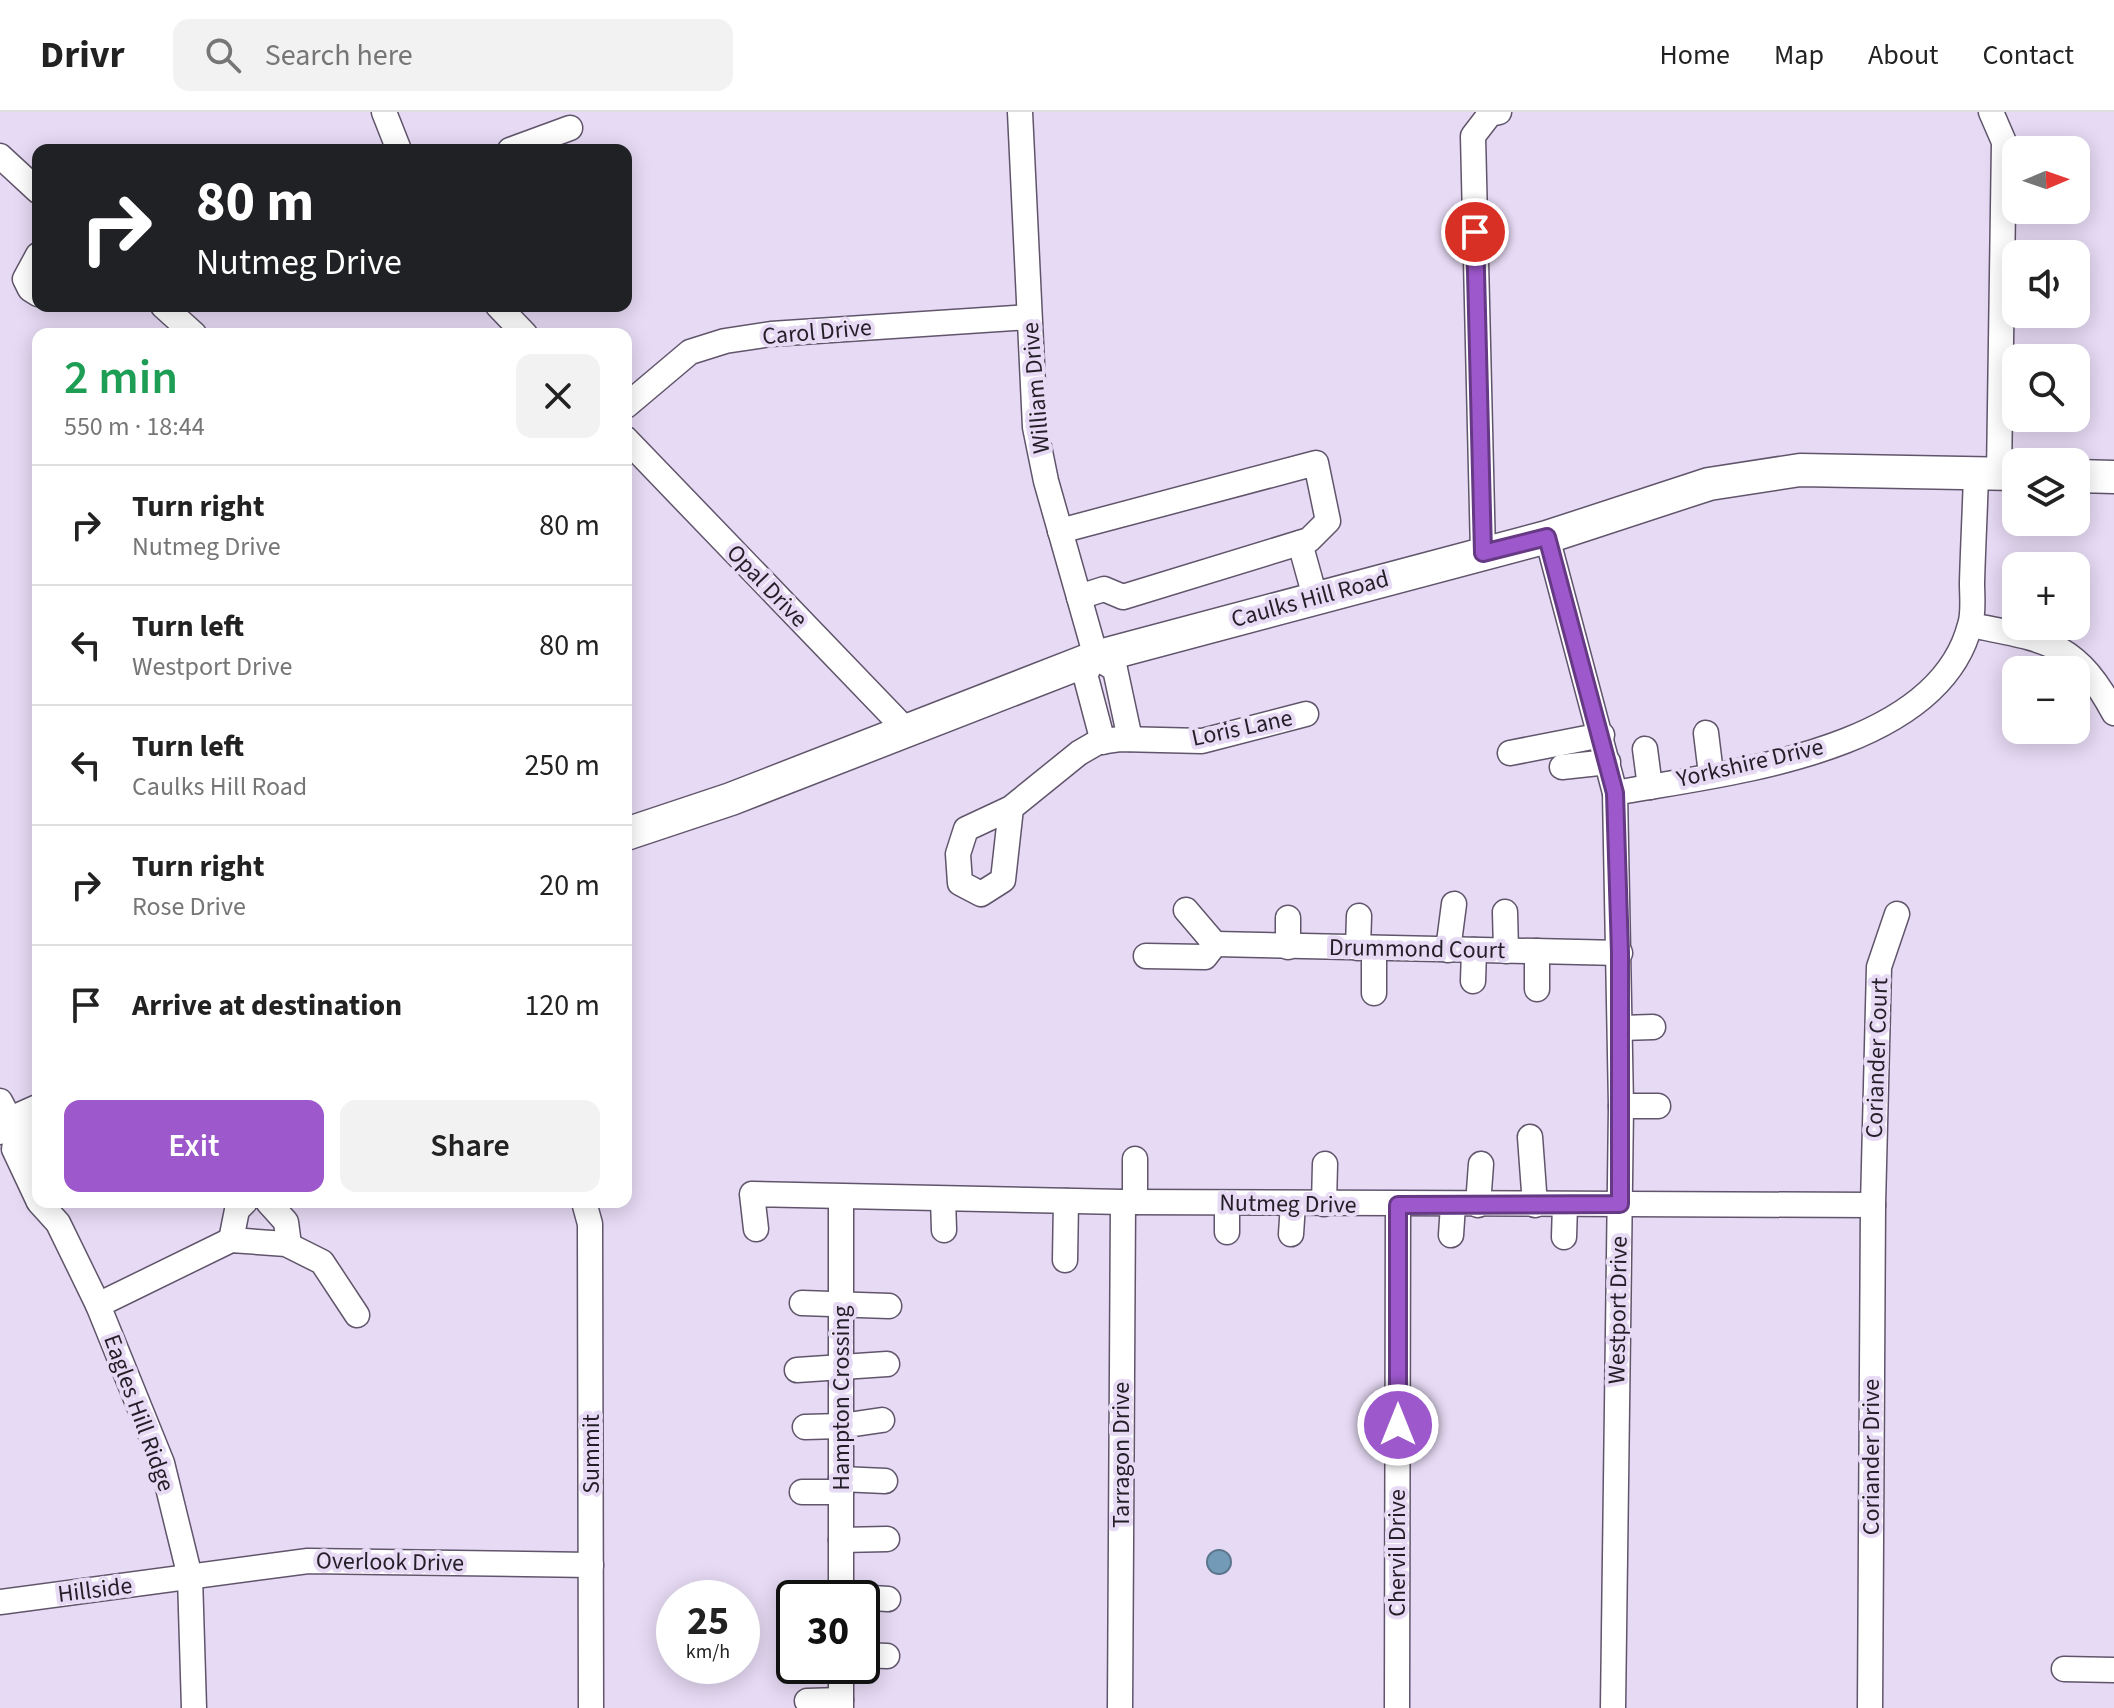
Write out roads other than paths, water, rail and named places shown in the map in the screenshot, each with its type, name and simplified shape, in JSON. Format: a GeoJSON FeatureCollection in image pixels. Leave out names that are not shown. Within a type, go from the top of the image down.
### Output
{"type":"FeatureCollection","features":[{"type":"Feature","properties":{"kind":"main road","name":"Caulks Hill Road"},"geometry":{"type":"LineString","coordinates":[[632,832],[908,732],[1096,657],[1547,537],[1724,481],[1800,470],[1997,474]]}},
{"type":"Feature","properties":{"kind":"main road"},"geometry":{"type":"LineString","coordinates":[[2090,476],[2114,477]]}},
{"type":"Feature","properties":{"kind":"street"},"geometry":{"type":"LineString","coordinates":[[384,112],[397,144]]}},
{"type":"Feature","properties":{"kind":"street","name":"William Drive"},"geometry":{"type":"LineString","coordinates":[[1020,112],[1035,427],[1060,531],[1096,657]]}},
{"type":"Feature","properties":{"kind":"street"},"geometry":{"type":"LineString","coordinates":[[1483,553],[1473,136],[1490,114],[1499,112]]}},
{"type":"Feature","properties":{"kind":"street","name":"Yorkshire Drive"},"geometry":{"type":"LineString","coordinates":[[1615,793],[1790,759],[1884,726],[1944,674],[1971,625],[1997,474],[2004,142],[1991,112]]}},
{"type":"Feature","properties":{"kind":"street"},"geometry":{"type":"LineString","coordinates":[[526,144],[570,128]]}},
{"type":"Feature","properties":{"kind":"street"},"geometry":{"type":"LineString","coordinates":[[0,156],[32,185]]}},
{"type":"Feature","properties":{"kind":"street"},"geometry":{"type":"LineString","coordinates":[[32,266],[25,279],[32,290]]}},
{"type":"Feature","properties":{"kind":"street"},"geometry":{"type":"LineString","coordinates":[[170,312],[187,328]]}},
{"type":"Feature","properties":{"kind":"street"},"geometry":{"type":"LineString","coordinates":[[504,312],[519,328]]}},
{"type":"Feature","properties":{"kind":"street","name":"Carol Drive"},"geometry":{"type":"LineString","coordinates":[[632,401],[690,352],[725,341],[771,334],[1029,317]]}},
{"type":"Feature","properties":{"kind":"street","name":"Opal Drive"},"geometry":{"type":"LineString","coordinates":[[632,445],[908,732]]}},
{"type":"Feature","properties":{"kind":"street"},"geometry":{"type":"LineString","coordinates":[[1060,531],[1316,463],[1328,521],[1309,540],[1123,597],[1104,589],[1079,597]]}},
{"type":"Feature","properties":{"kind":"street","name":"Westport Drive"},"geometry":{"type":"LineString","coordinates":[[1547,537],[1615,793],[1621,1106],[1613,1708]]}},
{"type":"Feature","properties":{"kind":"street"},"geometry":{"type":"LineString","coordinates":[[1300,543],[1315,597]]}},
{"type":"Feature","properties":{"kind":"street"},"geometry":{"type":"LineString","coordinates":[[1971,625],[2037,639],[2066,650],[2083,665],[2114,713]]}},
{"type":"Feature","properties":{"kind":"street"},"geometry":{"type":"LineString","coordinates":[[1103,742],[1085,674],[1096,657],[1115,669],[1130,739]]}},
{"type":"Feature","properties":{"kind":"street","name":"Loris Lane"},"geometry":{"type":"LineString","coordinates":[[1011,808],[1079,753],[1103,742],[1130,739],[1202,741],[1306,714]]}},
{"type":"Feature","properties":{"kind":"street"},"geometry":{"type":"LineString","coordinates":[[1706,733],[1711,774]]}},
{"type":"Feature","properties":{"kind":"street"},"geometry":{"type":"LineString","coordinates":[[1510,753],[1602,735]]}},
{"type":"Feature","properties":{"kind":"street"},"geometry":{"type":"LineString","coordinates":[[1645,749],[1650,787]]}},
{"type":"Feature","properties":{"kind":"street"},"geometry":{"type":"LineString","coordinates":[[1562,767],[1608,762]]}},
{"type":"Feature","properties":{"kind":"street"},"geometry":{"type":"LineString","coordinates":[[1448,950],[1454,904]]}},
{"type":"Feature","properties":{"kind":"street"},"geometry":{"type":"LineString","coordinates":[[1146,956],[1205,957],[1215,944],[1186,910]]}},
{"type":"Feature","properties":{"kind":"street"},"geometry":{"type":"LineString","coordinates":[[1505,912],[1506,951]]}},
{"type":"Feature","properties":{"kind":"street","name":"Coriander Court"},"geometry":{"type":"LineString","coordinates":[[1873,1205],[1879,967],[1897,914]]}},
{"type":"Feature","properties":{"kind":"street"},"geometry":{"type":"LineString","coordinates":[[1359,916],[1374,993]]}},
{"type":"Feature","properties":{"kind":"street"},"geometry":{"type":"LineString","coordinates":[[1288,918],[1288,947]]}},
{"type":"Feature","properties":{"kind":"street","name":"Drummond Court"},"geometry":{"type":"LineString","coordinates":[[1215,944],[1620,953]]}},
{"type":"Feature","properties":{"kind":"street"},"geometry":{"type":"LineString","coordinates":[[1473,981],[1474,950]]}},
{"type":"Feature","properties":{"kind":"street"},"geometry":{"type":"LineString","coordinates":[[1537,951],[1537,989]]}},
{"type":"Feature","properties":{"kind":"street"},"geometry":{"type":"LineString","coordinates":[[1621,1028],[1653,1027]]}},
{"type":"Feature","properties":{"kind":"street"},"geometry":{"type":"LineString","coordinates":[[1621,1106],[1658,1106]]}},
{"type":"Feature","properties":{"kind":"street","name":"Eagles Hill Ridge"},"geometry":{"type":"LineString","coordinates":[[14,1119],[32,1141]]}},
{"type":"Feature","properties":{"kind":"street","name":"Eagles Hill Ridge"},"geometry":{"type":"LineString","coordinates":[[14,1119],[14,1149],[32,1188]]}},
{"type":"Feature","properties":{"kind":"street"},"geometry":{"type":"LineString","coordinates":[[1530,1137],[1535,1205]]}},
{"type":"Feature","properties":{"kind":"street","name":"Tarragon Drive"},"geometry":{"type":"LineString","coordinates":[[1120,1708],[1129,1202],[1135,1159]]}},
{"type":"Feature","properties":{"kind":"street"},"geometry":{"type":"LineString","coordinates":[[1324,1204],[1325,1164]]}},
{"type":"Feature","properties":{"kind":"street"},"geometry":{"type":"LineString","coordinates":[[1478,1205],[1481,1164]]}},
{"type":"Feature","properties":{"kind":"street","name":"Nutmeg Drive"},"geometry":{"type":"LineString","coordinates":[[756,1229],[752,1194],[1293,1204],[1873,1205]]}},
{"type":"Feature","properties":{"kind":"street","name":"Hampton Crossing"},"geometry":{"type":"LineString","coordinates":[[841,1198],[841,1580]]}},
{"type":"Feature","properties":{"kind":"street"},"geometry":{"type":"LineString","coordinates":[[943,1199],[944,1230]]}},
{"type":"Feature","properties":{"kind":"street"},"geometry":{"type":"LineString","coordinates":[[1065,1260],[1066,1201]]}},
{"type":"Feature","properties":{"kind":"street"},"geometry":{"type":"LineString","coordinates":[[1227,1203],[1227,1232]]}},
{"type":"Feature","properties":{"kind":"street"},"geometry":{"type":"LineString","coordinates":[[1291,1234],[1293,1204]]}},
{"type":"Feature","properties":{"kind":"street","name":"Chervil Drive"},"geometry":{"type":"LineString","coordinates":[[1397,1708],[1398,1205]]}},
{"type":"Feature","properties":{"kind":"street"},"geometry":{"type":"LineString","coordinates":[[1451,1235],[1453,1205]]}},
{"type":"Feature","properties":{"kind":"street"},"geometry":{"type":"LineString","coordinates":[[1564,1237],[1565,1205]]}},
{"type":"Feature","properties":{"kind":"street","name":"Coriander Drive"},"geometry":{"type":"LineString","coordinates":[[1870,1708],[1873,1205]]}},
{"type":"Feature","properties":{"kind":"street"},"geometry":{"type":"LineString","coordinates":[[231,1240],[239,1208]]}},
{"type":"Feature","properties":{"kind":"street"},"geometry":{"type":"LineString","coordinates":[[273,1208],[286,1222],[289,1245]]}},
{"type":"Feature","properties":{"kind":"street","name":"Summit"},"geometry":{"type":"LineString","coordinates":[[586,1208],[590,1224],[591,1708]]}},
{"type":"Feature","properties":{"kind":"street","name":"Eagles Hill Ridge"},"geometry":{"type":"LineString","coordinates":[[58,1213],[162,1463],[190,1577],[194,1708]]}},
{"type":"Feature","properties":{"kind":"street"},"geometry":{"type":"LineString","coordinates":[[98,1305],[231,1240],[289,1245],[322,1262],[357,1315]]}},
{"type":"Feature","properties":{"kind":"street"},"geometry":{"type":"LineString","coordinates":[[802,1303],[841,1307],[889,1306]]}},
{"type":"Feature","properties":{"kind":"street"},"geometry":{"type":"LineString","coordinates":[[797,1370],[887,1364]]}},
{"type":"Feature","properties":{"kind":"street"},"geometry":{"type":"LineString","coordinates":[[805,1427],[882,1420]]}},
{"type":"Feature","properties":{"kind":"street"},"geometry":{"type":"LineString","coordinates":[[802,1492],[885,1481]]}},
{"type":"Feature","properties":{"kind":"street"},"geometry":{"type":"LineString","coordinates":[[841,1540],[887,1539]]}},
{"type":"Feature","properties":{"kind":"street","name":"Overlook Drive"},"geometry":{"type":"LineString","coordinates":[[190,1577],[308,1561],[591,1565]]}},
{"type":"Feature","properties":{"kind":"street","name":"Hillside"},"geometry":{"type":"LineString","coordinates":[[0,1602],[190,1577]]}},
{"type":"Feature","properties":{"kind":"street"},"geometry":{"type":"LineString","coordinates":[[880,1599],[888,1599]]}},
{"type":"Feature","properties":{"kind":"street"},"geometry":{"type":"LineString","coordinates":[[880,1656],[887,1656]]}},
{"type":"Feature","properties":{"kind":"street"},"geometry":{"type":"LineString","coordinates":[[2064,1669],[2114,1670]]}},
{"type":"Feature","properties":{"kind":"street"},"geometry":{"type":"LineString","coordinates":[[807,1701],[841,1704]]}},
{"type":"Feature","properties":{"kind":"water"},"geometry":{"type":"Polygon","coordinates":[[[1219,1550],[1228,1553],[1231,1562],[1228,1571],[1219,1574],[1210,1571],[1207,1562],[1210,1553],[1219,1550]]]}}]}
